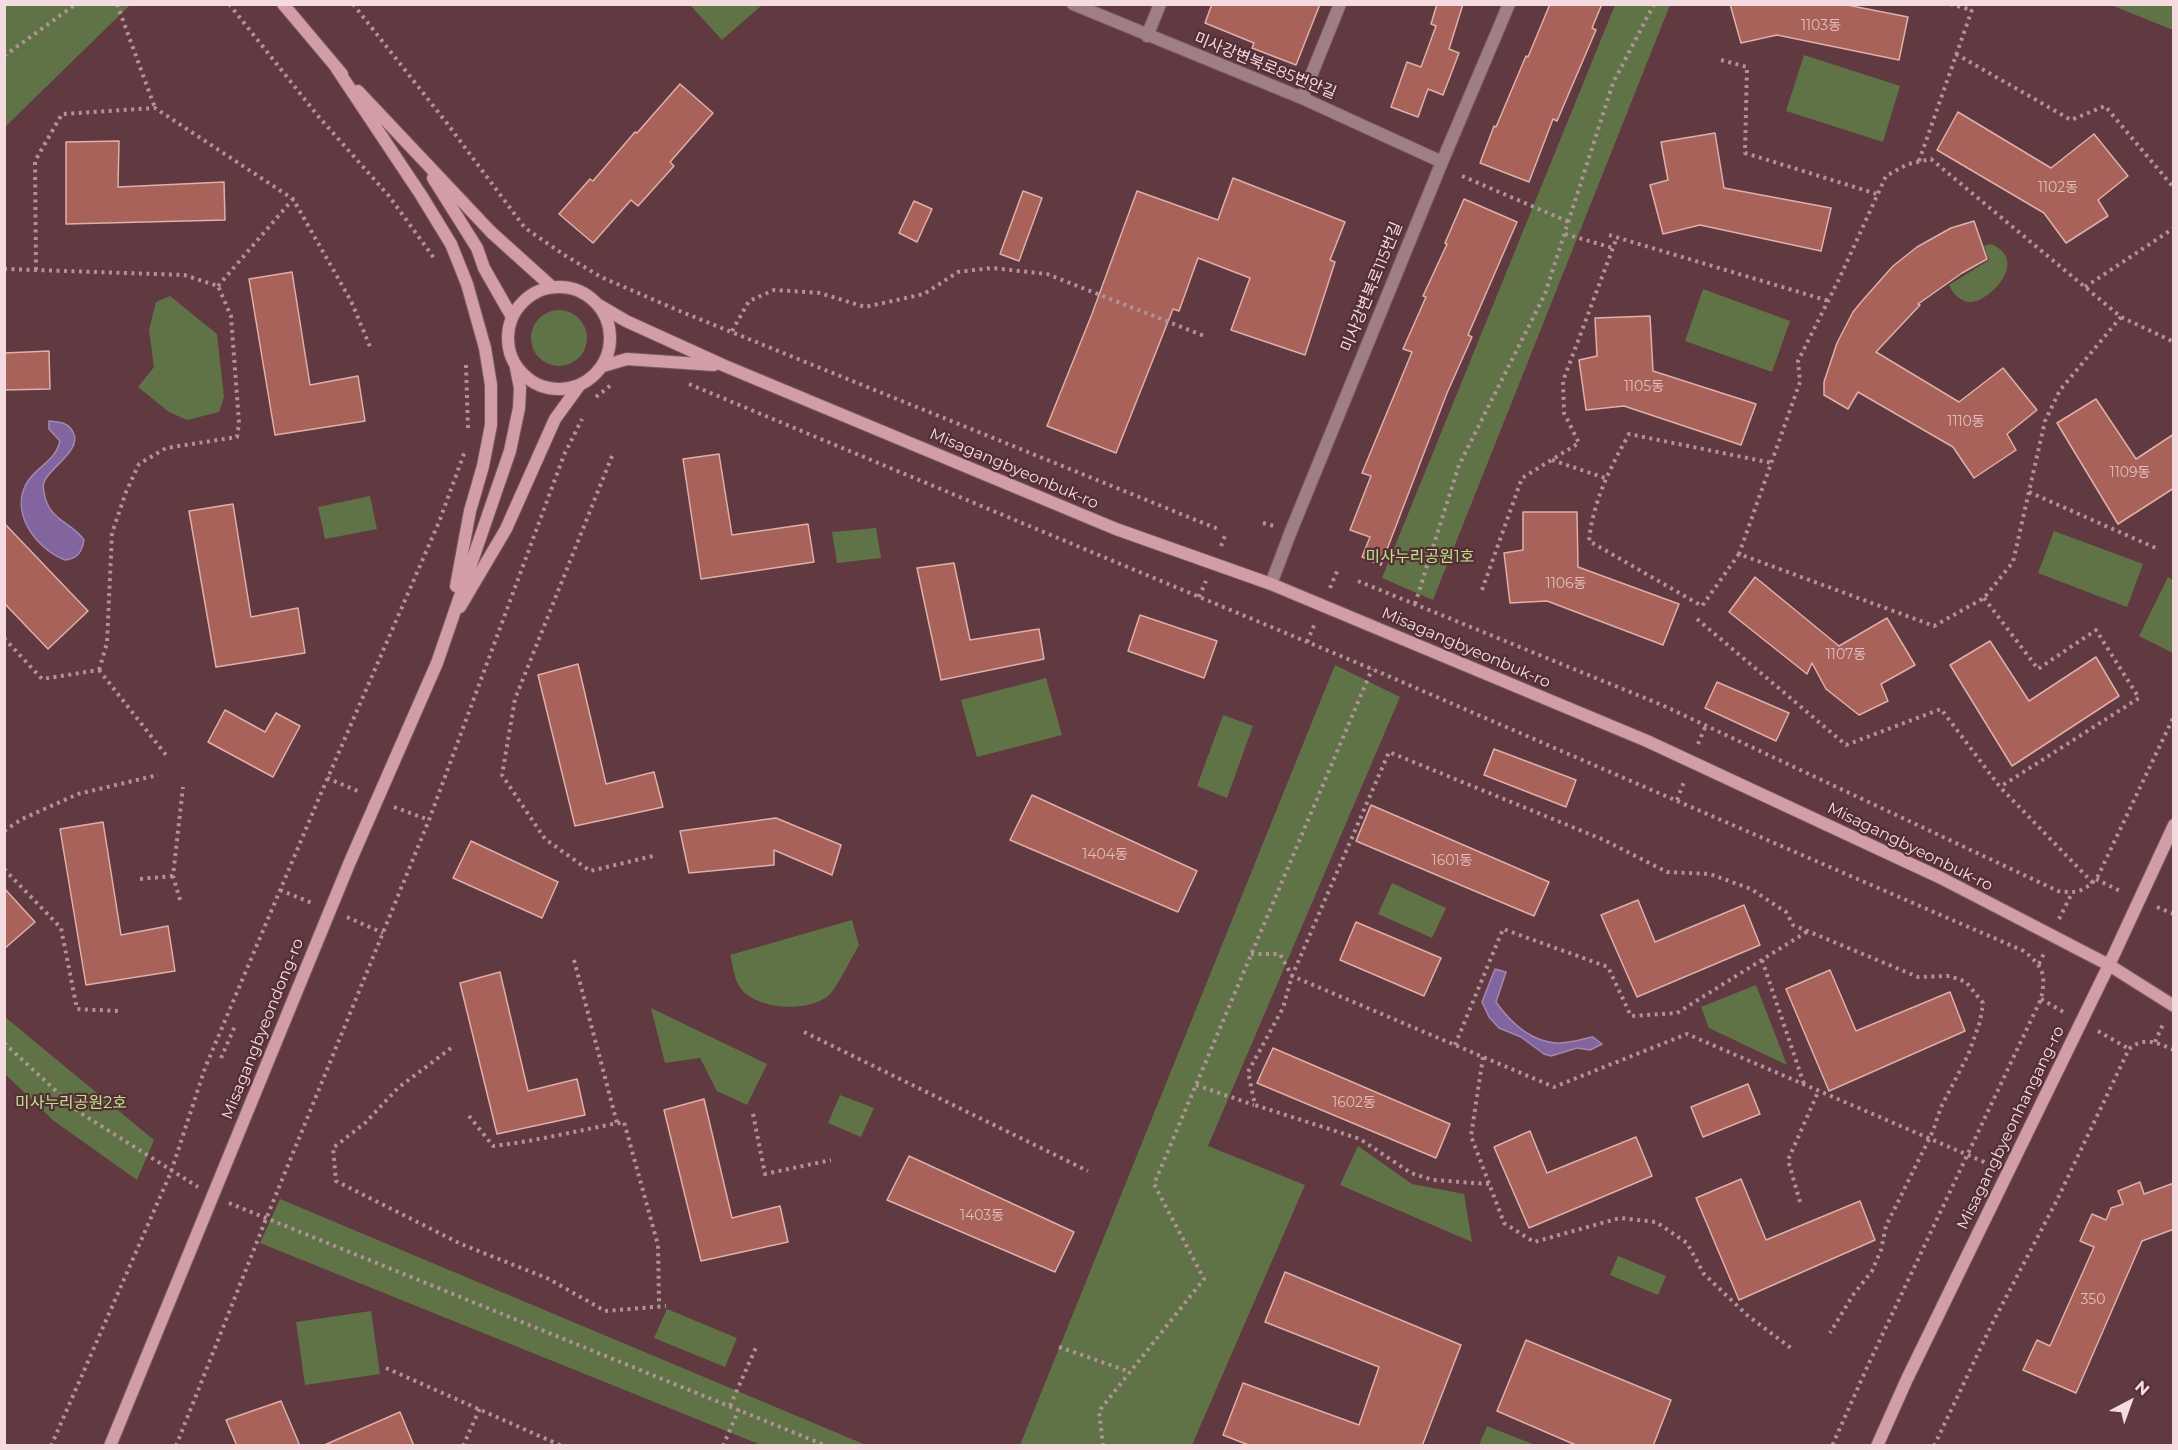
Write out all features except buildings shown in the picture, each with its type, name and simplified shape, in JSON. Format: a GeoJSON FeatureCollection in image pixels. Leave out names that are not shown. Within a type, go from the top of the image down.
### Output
{"type":"FeatureCollection","features":[{"type":"Feature","properties":{"kind":"main road"},"geometry":{"type":"LineString","coordinates":[[288,7],[337,69],[451,244],[467,284],[485,348],[491,385],[491,425],[483,466],[470,511],[449,626]]}},
{"type":"Feature","properties":{"kind":"main road"},"geometry":{"type":"LineString","coordinates":[[337,69],[491,232],[552,287]]}},
{"type":"Feature","properties":{"kind":"main road"},"geometry":{"type":"LineString","coordinates":[[412,147],[477,248],[484,268],[512,317]]}},
{"type":"Feature","properties":{"kind":"main road"},"geometry":{"type":"LineString","coordinates":[[449,626],[510,450],[519,408],[520,388],[516,368],[509,352],[507,334],[512,317],[521,303],[535,292],[552,287],[569,288],[586,294],[597,304],[606,318],[610,334],[609,350],[603,366],[592,378],[579,386],[562,390],[544,388],[529,380],[516,368]]}},
{"type":"Feature","properties":{"kind":"main road","name":"Misagangbyeonbuk-ro"},"geometry":{"type":"LineString","coordinates":[[597,304],[626,321],[725,366],[1116,529],[1271,584],[1682,757],[1941,878],[2109,965],[2174,1006]]}},
{"type":"Feature","properties":{"kind":"main road"},"geometry":{"type":"LineString","coordinates":[[603,366],[627,359],[725,366]]}},
{"type":"Feature","properties":{"kind":"main road"},"geometry":{"type":"LineString","coordinates":[[449,626],[506,529],[555,419],[579,386]]}},
{"type":"Feature","properties":{"kind":"main road","name":"Misagangbyeondong-ro"},"geometry":{"type":"LineString","coordinates":[[110,1446],[349,864],[433,673],[449,626]]}},
{"type":"Feature","properties":{"kind":"main road","name":"Misagangbyeonhangang-ro"},"geometry":{"type":"LineString","coordinates":[[1877,1446],[2174,825]]}},
{"type":"Feature","properties":{"kind":"street","name":"미사강변북로85번안길"},"geometry":{"type":"LineString","coordinates":[[1073,4],[1302,98],[1442,162]]}},
{"type":"Feature","properties":{"kind":"street"},"geometry":{"type":"LineString","coordinates":[[1147,36],[1160,4]]}},
{"type":"Feature","properties":{"kind":"street"},"geometry":{"type":"LineString","coordinates":[[1302,98],[1340,4]]}},
{"type":"Feature","properties":{"kind":"street","name":"미사강변북로115번길"},"geometry":{"type":"LineString","coordinates":[[1271,584],[1442,162],[1509,4]]}},
{"type":"Feature","properties":{"kind":"path"},"geometry":{"type":"LineString","coordinates":[[4,56],[76,4]]}},
{"type":"Feature","properties":{"kind":"path"},"geometry":{"type":"LineString","coordinates":[[117,4],[155,108],[292,200],[351,301],[371,349]]}},
{"type":"Feature","properties":{"kind":"path"},"geometry":{"type":"LineString","coordinates":[[229,4],[318,116],[389,196],[438,266]]}},
{"type":"Feature","properties":{"kind":"path"},"geometry":{"type":"LineString","coordinates":[[353,4],[446,122],[525,228],[566,256],[601,277],[1218,529]]}},
{"type":"Feature","properties":{"kind":"path"},"geometry":{"type":"LineString","coordinates":[[1415,604],[1459,465],[1545,294],[1613,83],[1654,4]]}},
{"type":"Feature","properties":{"kind":"path"},"geometry":{"type":"LineString","coordinates":[[1950,4],[1972,10]]}},
{"type":"Feature","properties":{"kind":"path"},"geometry":{"type":"LineString","coordinates":[[1919,162],[1974,4]]}},
{"type":"Feature","properties":{"kind":"path"},"geometry":{"type":"LineString","coordinates":[[1956,54],[2071,120],[2105,106],[2174,188]]}},
{"type":"Feature","properties":{"kind":"path"},"geometry":{"type":"LineString","coordinates":[[1721,60],[1747,67],[1745,153],[1877,194]]}},
{"type":"Feature","properties":{"kind":"path"},"geometry":{"type":"LineString","coordinates":[[36,270],[35,161],[62,114],[155,108]]}},
{"type":"Feature","properties":{"kind":"path"},"geometry":{"type":"LineString","coordinates":[[1772,463],[1629,434],[1605,478],[1591,521],[1589,541],[1702,606],[1739,554],[1772,463],[1800,382],[1798,362],[1829,301],[1886,176],[1908,164],[1931,159],[2121,317],[2174,342]]}},
{"type":"Feature","properties":{"kind":"path"},"geometry":{"type":"LineString","coordinates":[[1462,176],[1569,222]]}},
{"type":"Feature","properties":{"kind":"path"},"geometry":{"type":"LineString","coordinates":[[218,286],[292,200]]}},
{"type":"Feature","properties":{"kind":"path"},"geometry":{"type":"LineString","coordinates":[[2085,287],[2174,228]]}},
{"type":"Feature","properties":{"kind":"path"},"geometry":{"type":"LineString","coordinates":[[1565,234],[1613,248]]}},
{"type":"Feature","properties":{"kind":"path"},"geometry":{"type":"LineString","coordinates":[[1609,235],[1829,301]]}},
{"type":"Feature","properties":{"kind":"path"},"geometry":{"type":"LineString","coordinates":[[1482,590],[1522,478],[1579,443],[1564,413],[1563,381],[1617,237]]}},
{"type":"Feature","properties":{"kind":"path"},"geometry":{"type":"LineString","coordinates":[[732,331],[749,301],[774,290],[820,293],[865,307],[924,294],[958,272],[992,268],[1047,274],[1207,337]]}},
{"type":"Feature","properties":{"kind":"path"},"geometry":{"type":"LineString","coordinates":[[4,269],[184,275],[218,286],[231,316],[239,423],[237,437],[166,448],[140,464],[126,492],[112,533],[107,643],[99,670]]}},
{"type":"Feature","properties":{"kind":"path"},"geometry":{"type":"LineString","coordinates":[[1739,554],[1934,626],[1984,598],[2013,562],[2045,421],[2060,390],[2121,317]]}},
{"type":"Feature","properties":{"kind":"path"},"geometry":{"type":"LineString","coordinates":[[466,361],[469,401],[467,438]]}},
{"type":"Feature","properties":{"kind":"path"},"geometry":{"type":"LineString","coordinates":[[590,405],[595,398],[617,381]]}},
{"type":"Feature","properties":{"kind":"path"},"geometry":{"type":"LineString","coordinates":[[682,381],[1372,669],[2024,951],[2039,964],[2045,980],[2041,999],[1832,1446]]}},
{"type":"Feature","properties":{"kind":"path"},"geometry":{"type":"LineString","coordinates":[[176,1446],[429,820],[564,455],[585,413]]}},
{"type":"Feature","properties":{"kind":"path"},"geometry":{"type":"LineString","coordinates":[[51,1446],[171,1172],[205,1068],[439,522],[465,449]]}},
{"type":"Feature","properties":{"kind":"path"},"geometry":{"type":"LineString","coordinates":[[612,456],[515,699],[502,775],[545,839],[590,871],[652,856]]}},
{"type":"Feature","properties":{"kind":"path"},"geometry":{"type":"LineString","coordinates":[[1551,459],[1605,478]]}},
{"type":"Feature","properties":{"kind":"path"},"geometry":{"type":"LineString","coordinates":[[2029,492],[2158,549]]}},
{"type":"Feature","properties":{"kind":"path"},"geometry":{"type":"LineString","coordinates":[[1358,581],[1662,705],[2058,891],[2072,893],[2082,891],[2098,876],[2174,716]]}},
{"type":"Feature","properties":{"kind":"path"},"geometry":{"type":"LineString","coordinates":[[1984,598],[2038,669],[2096,630],[2139,698],[2000,787]]}},
{"type":"Feature","properties":{"kind":"path"},"geometry":{"type":"LineString","coordinates":[[1697,619],[1846,745],[1941,709],[2000,787],[2093,883]]}},
{"type":"Feature","properties":{"kind":"path"},"geometry":{"type":"LineString","coordinates":[[4,638],[42,679],[99,670]]}},
{"type":"Feature","properties":{"kind":"path"},"geometry":{"type":"LineString","coordinates":[[1103,1446],[1099,1411],[1204,1279],[1154,1184],[1372,669]]}},
{"type":"Feature","properties":{"kind":"path"},"geometry":{"type":"LineString","coordinates":[[99,670],[166,755]]}},
{"type":"Feature","properties":{"kind":"path"},"geometry":{"type":"LineString","coordinates":[[1255,1105],[1248,1072],[1283,1008],[1292,976],[1389,752],[1604,840],[1667,872],[1710,874],[1751,889],[1786,912],[1793,925],[1918,976],[1950,976],[1966,982],[1983,1003],[1980,1022],[1968,1055],[1941,1107],[1930,1137],[1886,1226],[1881,1250],[1872,1271],[1853,1295],[1830,1333]]}},
{"type":"Feature","properties":{"kind":"path"},"geometry":{"type":"LineString","coordinates":[[4,831],[22,819],[78,794],[158,775]]}},
{"type":"Feature","properties":{"kind":"path"},"geometry":{"type":"LineString","coordinates":[[180,900],[173,876],[183,787]]}},
{"type":"Feature","properties":{"kind":"path"},"geometry":{"type":"LineString","coordinates":[[4,869],[62,928],[77,1010],[118,1011]]}},
{"type":"Feature","properties":{"kind":"path"},"geometry":{"type":"LineString","coordinates":[[140,879],[173,876]]}},
{"type":"Feature","properties":{"kind":"path"},"geometry":{"type":"LineString","coordinates":[[1455,1045],[1503,929],[1608,967],[1631,1016],[1677,1013],[1808,931]]}},
{"type":"Feature","properties":{"kind":"path"},"geometry":{"type":"LineString","coordinates":[[1251,954],[1280,954],[1292,976],[1554,1087],[1687,1034],[1930,1137],[2008,1173]]}},
{"type":"Feature","properties":{"kind":"path"},"geometry":{"type":"LineString","coordinates":[[574,960],[617,1123]]}},
{"type":"Feature","properties":{"kind":"path"},"geometry":{"type":"LineString","coordinates":[[1762,960],[1804,1084]]}},
{"type":"Feature","properties":{"kind":"path"},"geometry":{"type":"LineString","coordinates":[[221,1058],[235,1026]]}},
{"type":"Feature","properties":{"kind":"path"},"geometry":{"type":"LineString","coordinates":[[804,1032],[1088,1171]]}},
{"type":"Feature","properties":{"kind":"path"},"geometry":{"type":"LineString","coordinates":[[1934,1446],[1992,1324],[2056,1202],[2129,1049],[2134,1044],[2144,1041],[2156,1042],[2174,1050]]}},
{"type":"Feature","properties":{"kind":"path"},"geometry":{"type":"LineString","coordinates":[[4,1044],[79,1112],[171,1172]]}},
{"type":"Feature","properties":{"kind":"path"},"geometry":{"type":"LineString","coordinates":[[451,1048],[398,1088],[365,1123],[333,1149],[336,1181],[461,1244],[549,1279],[605,1311],[666,1306]]}},
{"type":"Feature","properties":{"kind":"path"},"geometry":{"type":"LineString","coordinates":[[1484,1058],[1471,1136],[1504,1223],[1534,1242],[1620,1218],[1656,1222],[1687,1243],[1704,1274],[1747,1315],[1791,1348]]}},
{"type":"Feature","properties":{"kind":"path"},"geometry":{"type":"LineString","coordinates":[[1196,1085],[1360,1139],[1411,1173],[1434,1180],[1489,1184]]}},
{"type":"Feature","properties":{"kind":"path"},"geometry":{"type":"LineString","coordinates":[[1800,1202],[1788,1160],[1819,1090]]}},
{"type":"Feature","properties":{"kind":"path"},"geometry":{"type":"LineString","coordinates":[[753,1114],[765,1174],[831,1160]]}},
{"type":"Feature","properties":{"kind":"path"},"geometry":{"type":"LineString","coordinates":[[469,1116],[494,1146],[537,1141],[624,1122],[658,1245],[659,1302]]}},
{"type":"Feature","properties":{"kind":"path"},"geometry":{"type":"LineString","coordinates":[[266,1219],[827,1446]]}},
{"type":"Feature","properties":{"kind":"path"},"geometry":{"type":"LineString","coordinates":[[730,1406],[757,1345]]}},
{"type":"Feature","properties":{"kind":"path"},"geometry":{"type":"LineString","coordinates":[[1059,1347],[1130,1372]]}},
{"type":"Feature","properties":{"kind":"path"},"geometry":{"type":"LineString","coordinates":[[386,1368],[562,1446]]}},
{"type":"Feature","properties":{"kind":"path"},"geometry":{"type":"LineString","coordinates":[[463,1446],[480,1408]]}},
{"type":"Feature","properties":{"kind":"path"},"geometry":{"type":"LineString","coordinates":[[723,1446],[739,1409]]}},
{"type":"Feature","properties":{"kind":"green space"},"geometry":{"type":"Polygon","coordinates":[[[5,4],[130,4],[130,5],[5,127],[5,4]]]}},
{"type":"Feature","properties":{"kind":"green space"},"geometry":{"type":"Polygon","coordinates":[[[690,5],[762,5],[722,40],[690,5]]]}},
{"type":"Feature","properties":{"kind":"green space","name":"미사누리공원1호"},"geometry":{"type":"Polygon","coordinates":[[[1615,5],[1670,5],[1433,600],[1382,578],[1615,5]]]}},
{"type":"Feature","properties":{"kind":"green space"},"geometry":{"type":"Polygon","coordinates":[[[2111,5],[2173,5],[2173,30],[2111,5]]]}},
{"type":"Feature","properties":{"kind":"green space"},"geometry":{"type":"Polygon","coordinates":[[[1804,55],[1900,86],[1883,142],[1786,111],[1804,55]]]}},
{"type":"Feature","properties":{"kind":"green space"},"geometry":{"type":"Polygon","coordinates":[[[1991,244],[2002,251],[2007,260],[2007,270],[2002,280],[1987,296],[1970,302],[1963,301],[1949,285],[1989,260],[1984,246],[1991,244]]]}},
{"type":"Feature","properties":{"kind":"green space"},"geometry":{"type":"Polygon","coordinates":[[[1703,289],[1790,321],[1772,372],[1685,341],[1703,289]]]}},
{"type":"Feature","properties":{"kind":"green space"},"geometry":{"type":"Polygon","coordinates":[[[170,296],[217,334],[224,397],[219,412],[187,420],[169,412],[138,387],[154,367],[149,330],[156,302],[170,296]]]}},
{"type":"Feature","properties":{"kind":"green space"},"geometry":{"type":"Polygon","coordinates":[[[559,310],[574,315],[582,323],[587,338],[582,353],[574,361],[559,366],[544,361],[536,353],[531,338],[536,323],[544,315],[559,310]]]}},
{"type":"Feature","properties":{"kind":"green space"},"geometry":{"type":"Polygon","coordinates":[[[370,496],[377,529],[325,539],[318,507],[370,496]]]}},
{"type":"Feature","properties":{"kind":"green space"},"geometry":{"type":"Polygon","coordinates":[[[876,528],[881,558],[837,563],[832,532],[876,528]]]}},
{"type":"Feature","properties":{"kind":"green space"},"geometry":{"type":"Polygon","coordinates":[[[2054,531],[2143,564],[2127,607],[2038,573],[2054,531]]]}},
{"type":"Feature","properties":{"kind":"green space"},"geometry":{"type":"Polygon","coordinates":[[[2168,577],[2173,580],[2173,653],[2139,636],[2168,577]]]}},
{"type":"Feature","properties":{"kind":"green space"},"geometry":{"type":"Polygon","coordinates":[[[1335,665],[1400,697],[1208,1146],[1305,1185],[1192,1445],[1020,1445],[1335,665]]]}},
{"type":"Feature","properties":{"kind":"green space"},"geometry":{"type":"Polygon","coordinates":[[[1046,678],[1062,735],[977,757],[961,700],[1046,678]]]}},
{"type":"Feature","properties":{"kind":"green space"},"geometry":{"type":"Polygon","coordinates":[[[1223,715],[1253,726],[1227,798],[1197,786],[1223,715]]]}},
{"type":"Feature","properties":{"kind":"green space"},"geometry":{"type":"Polygon","coordinates":[[[1392,883],[1446,908],[1432,938],[1378,914],[1392,883]]]}},
{"type":"Feature","properties":{"kind":"green space"},"geometry":{"type":"Polygon","coordinates":[[[852,920],[859,945],[828,996],[807,1005],[781,1006],[756,1000],[739,986],[730,955],[852,920]]]}},
{"type":"Feature","properties":{"kind":"green space"},"geometry":{"type":"Polygon","coordinates":[[[1756,985],[1787,1065],[1709,1028],[1701,1007],[1756,985]]]}},
{"type":"Feature","properties":{"kind":"green space"},"geometry":{"type":"Polygon","coordinates":[[[651,1008],[767,1064],[747,1105],[717,1091],[700,1058],[665,1063],[651,1008]]]}},
{"type":"Feature","properties":{"kind":"green space","name":"미사누리공원2호"},"geometry":{"type":"Polygon","coordinates":[[[5,1017],[154,1140],[137,1180],[54,1121],[5,1074],[5,1017]]]}},
{"type":"Feature","properties":{"kind":"green space"},"geometry":{"type":"Polygon","coordinates":[[[840,1095],[874,1108],[861,1137],[828,1123],[840,1095]]]}},
{"type":"Feature","properties":{"kind":"green space"},"geometry":{"type":"Polygon","coordinates":[[[1358,1146],[1412,1184],[1464,1194],[1472,1242],[1340,1185],[1358,1146]]]}},
{"type":"Feature","properties":{"kind":"green space"},"geometry":{"type":"Polygon","coordinates":[[[280,1199],[866,1445],[761,1445],[260,1243],[280,1199]]]}},
{"type":"Feature","properties":{"kind":"green space"},"geometry":{"type":"Polygon","coordinates":[[[1618,1256],[1666,1276],[1658,1295],[1610,1275],[1618,1256]]]}},
{"type":"Feature","properties":{"kind":"green space"},"geometry":{"type":"Polygon","coordinates":[[[667,1309],[737,1338],[725,1367],[654,1338],[667,1309]]]}},
{"type":"Feature","properties":{"kind":"green space"},"geometry":{"type":"Polygon","coordinates":[[[371,1311],[380,1374],[305,1385],[296,1322],[371,1311]]]}},
{"type":"Feature","properties":{"kind":"green space"},"geometry":{"type":"Polygon","coordinates":[[[1487,1426],[1535,1445],[1479,1445],[1487,1426]]]}},
{"type":"Feature","properties":{"kind":"shaded area"},"geometry":{"type":"Polygon","coordinates":[[[49,421],[69,426],[75,439],[70,452],[47,477],[43,486],[50,509],[84,540],[78,554],[65,560],[54,555],[35,538],[23,516],[21,504],[28,481],[58,448],[60,441],[49,429],[49,421]]]}},
{"type":"Feature","properties":{"kind":"shaded area"},"geometry":{"type":"Polygon","coordinates":[[[1495,969],[1506,972],[1496,1002],[1508,1017],[1529,1034],[1538,1039],[1556,1043],[1593,1037],[1602,1044],[1590,1050],[1577,1048],[1551,1056],[1544,1054],[1521,1037],[1499,1028],[1489,1017],[1482,1002],[1495,969]]]}}]}
